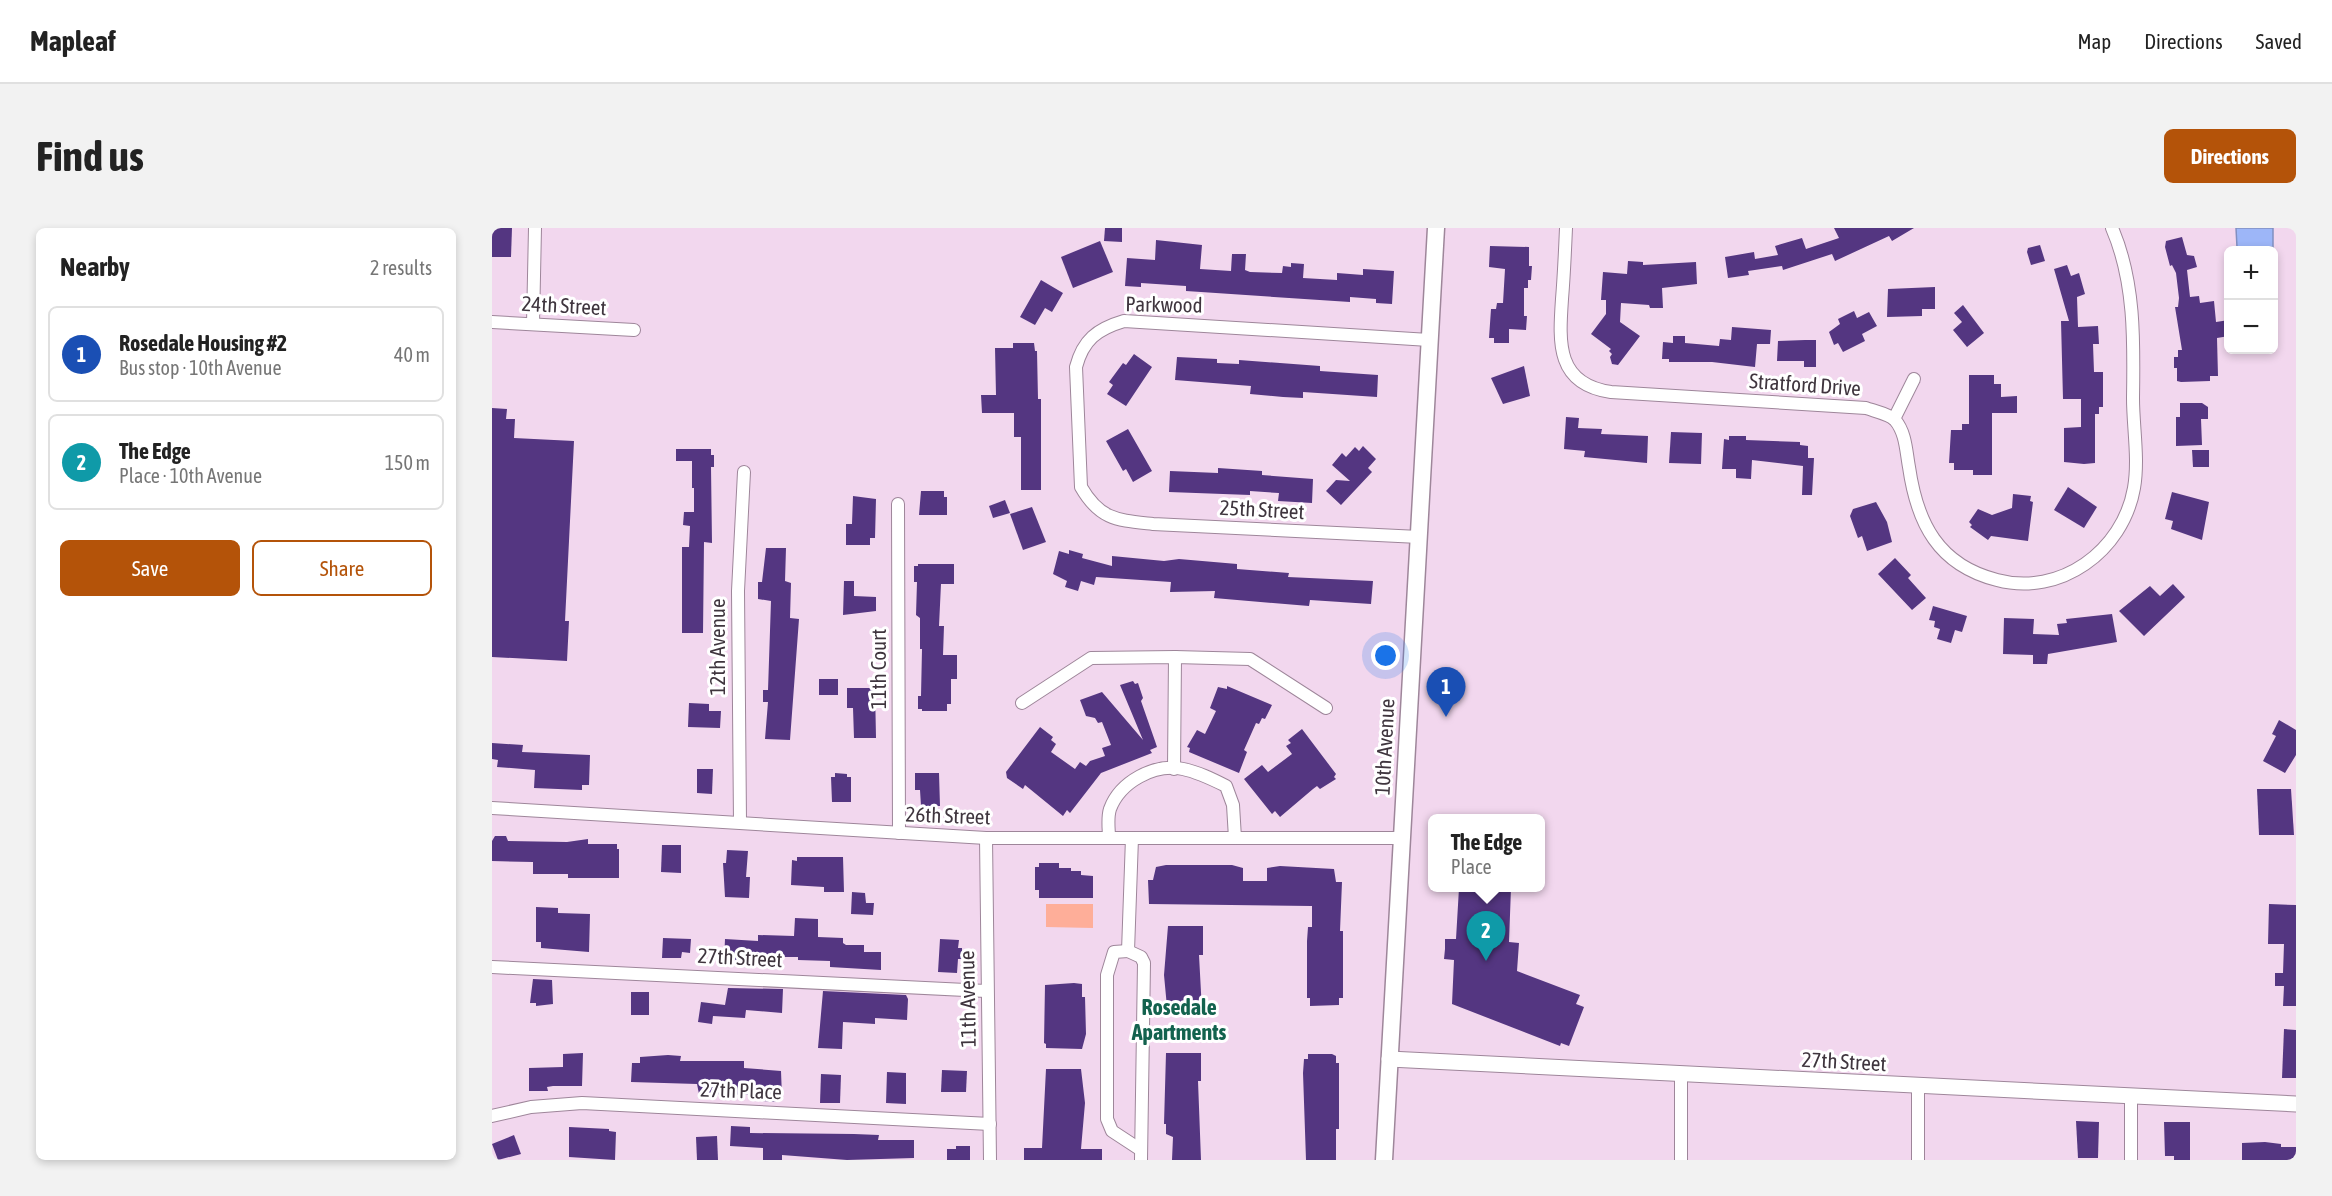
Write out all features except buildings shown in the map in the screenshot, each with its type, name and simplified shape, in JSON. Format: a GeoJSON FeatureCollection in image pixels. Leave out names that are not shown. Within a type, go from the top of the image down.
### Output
{"type":"FeatureCollection","features":[{"type":"Feature","properties":{"kind":"main road","name":"10th Avenue"},"geometry":{"type":"LineString","coordinates":[[1384,1160],[1436,228]]}},
{"type":"Feature","properties":{"kind":"street"},"geometry":{"type":"LineString","coordinates":[[533,324],[535,228]]}},
{"type":"Feature","properties":{"kind":"street","name":"Stratford Drive"},"geometry":{"type":"LineString","coordinates":[[1566,228],[1559,336],[1568,368],[1579,381],[1594,390],[1866,408],[1894,419]]}},
{"type":"Feature","properties":{"kind":"street"},"geometry":{"type":"LineString","coordinates":[[1914,379],[1894,419],[1904,435],[1920,518],[1928,534],[1951,558],[1981,575],[2013,583],[2030,583],[2063,577],[2092,560],[2115,536],[2123,521],[2132,497],[2136,472],[2131,301],[2112,228]]}},
{"type":"Feature","properties":{"kind":"street","name":"Parkwood"},"geometry":{"type":"LineString","coordinates":[[1103,514],[1090,502],[1081,487],[1076,367],[1081,350],[1091,336],[1107,326],[1141,321],[1429,340]]}},
{"type":"Feature","properties":{"kind":"street","name":"24th Street"},"geometry":{"type":"LineString","coordinates":[[492,322],[634,330]]}},
{"type":"Feature","properties":{"kind":"street","name":"12th Avenue"},"geometry":{"type":"LineString","coordinates":[[740,822],[738,591],[744,472]]}},
{"type":"Feature","properties":{"kind":"street","name":"11th Court"},"geometry":{"type":"LineString","coordinates":[[898,504],[899,833]]}},
{"type":"Feature","properties":{"kind":"street","name":"25th Street"},"geometry":{"type":"LineString","coordinates":[[1103,514],[1119,520],[1153,524],[1419,537]]}},
{"type":"Feature","properties":{"kind":"street"},"geometry":{"type":"LineString","coordinates":[[1022,703],[1091,658],[1175,657],[1250,659],[1326,708]]}},
{"type":"Feature","properties":{"kind":"street"},"geometry":{"type":"LineString","coordinates":[[1174,769],[1175,657]]}},
{"type":"Feature","properties":{"kind":"street"},"geometry":{"type":"LineString","coordinates":[[1109,838],[1110,809],[1128,782],[1155,770],[1174,769],[1203,775],[1226,786],[1233,805],[1235,838]]}},
{"type":"Feature","properties":{"kind":"street","name":"26th Street"},"geometry":{"type":"LineString","coordinates":[[492,808],[986,838],[1402,838]]}},
{"type":"Feature","properties":{"kind":"street","name":"11th Avenue"},"geometry":{"type":"LineString","coordinates":[[986,838],[986,991],[990,1160]]}},
{"type":"Feature","properties":{"kind":"street"},"geometry":{"type":"LineString","coordinates":[[1128,951],[1132,838]]}},
{"type":"Feature","properties":{"kind":"street"},"geometry":{"type":"LineString","coordinates":[[1128,951],[1141,957],[1144,963],[1141,1155],[1112,1131],[1107,1119],[1107,975],[1114,952],[1128,951]]}},
{"type":"Feature","properties":{"kind":"street","name":"27th Street"},"geometry":{"type":"LineString","coordinates":[[492,967],[986,991]]}},
{"type":"Feature","properties":{"kind":"street","name":"27th Street"},"geometry":{"type":"LineString","coordinates":[[1389,1059],[2296,1104]]}},
{"type":"Feature","properties":{"kind":"street"},"geometry":{"type":"LineString","coordinates":[[1681,1073],[1681,1160]]}},
{"type":"Feature","properties":{"kind":"street"},"geometry":{"type":"LineString","coordinates":[[1918,1087],[1918,1160]]}},
{"type":"Feature","properties":{"kind":"street"},"geometry":{"type":"LineString","coordinates":[[2131,1097],[2131,1160]]}},
{"type":"Feature","properties":{"kind":"street","name":"27th Place"},"geometry":{"type":"LineString","coordinates":[[492,1116],[531,1107],[582,1103],[990,1124]]}},
{"type":"Feature","properties":{"kind":"shaded area"},"geometry":{"type":"Polygon","coordinates":[[[1046,904],[1093,904],[1093,928],[1046,927],[1046,904]]]}},
{"type":"Feature","properties":{"kind":"water"},"geometry":{"type":"Polygon","coordinates":[[[2236,228],[2273,228],[2273,246],[2237,246],[2236,228]]]}},
{"type":"Feature","properties":{"kind":"place","name":"Rosedale Housing #2"},"geometry":{"type":"Point","coordinates":[1446,717]}},
{"type":"Feature","properties":{"kind":"place","name":"The Edge"},"geometry":{"type":"Point","coordinates":[1486,961]}},
{"type":"Feature","properties":{"kind":"district","name":"Rosedale Apartments"},"geometry":{"type":"Point","coordinates":[1179,1020]}}]}
